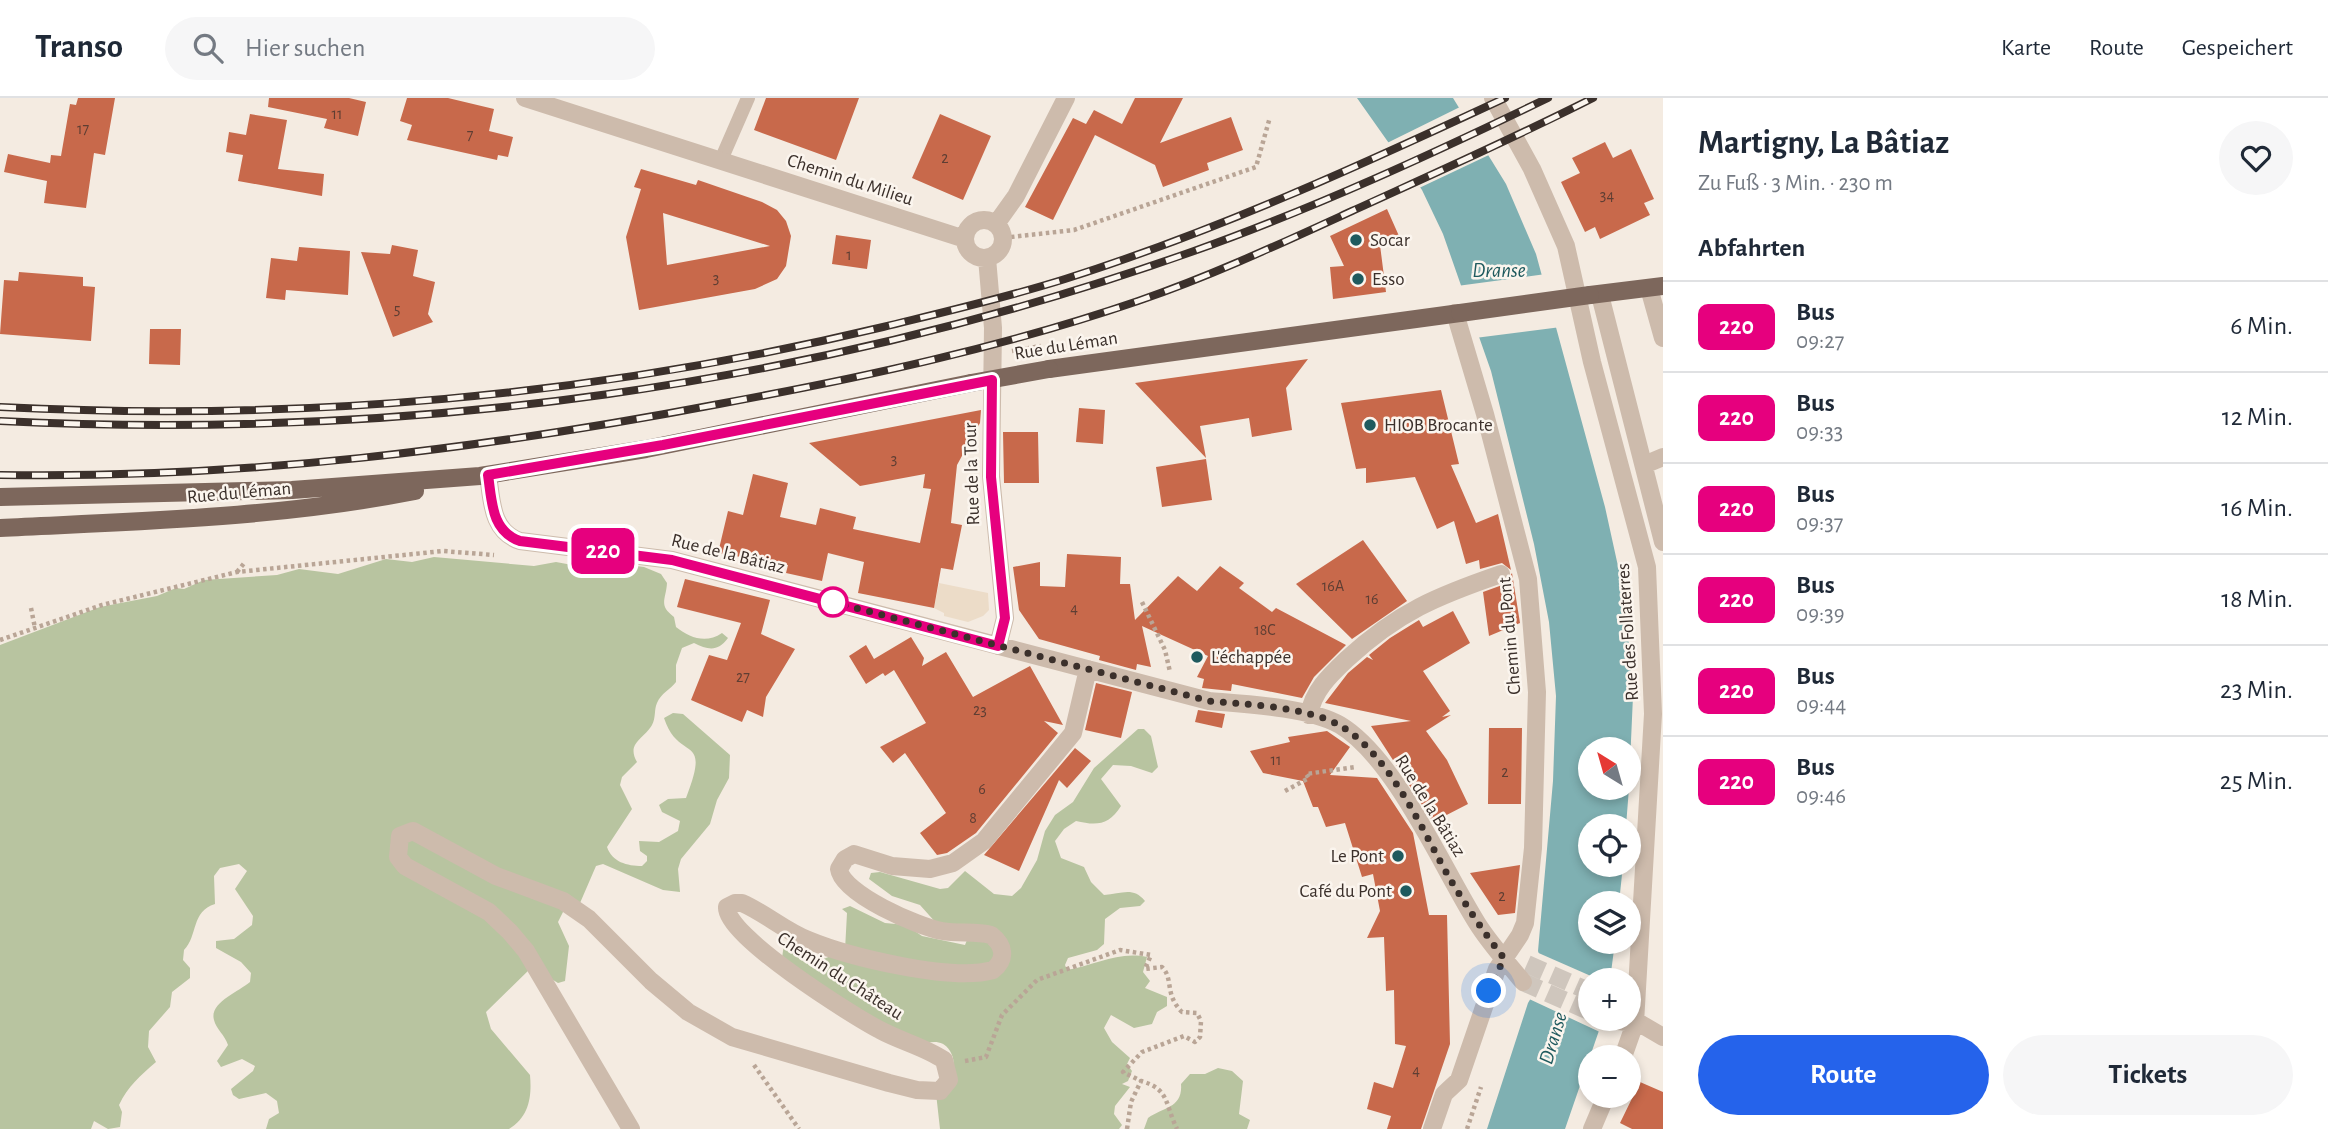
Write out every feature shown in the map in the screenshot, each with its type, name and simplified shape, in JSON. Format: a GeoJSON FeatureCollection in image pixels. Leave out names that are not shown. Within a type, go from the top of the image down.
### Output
{"type":"FeatureCollection","features":[{"type":"Feature","properties":{"kind":"main road","name":"Rue du Léman"},"geometry":{"type":"LineString","coordinates":[[0,528],[162,521],[307,508],[654,447],[1049,369],[1656,287]]}},
{"type":"Feature","properties":{"kind":"main road","name":"Rue du Léman"},"geometry":{"type":"LineString","coordinates":[[0,497],[302,489],[484,476]]}},
{"type":"Feature","properties":{"kind":"street","name":"Chemin du Milieu"},"geometry":{"type":"LineString","coordinates":[[525,98],[965,239]]}},
{"type":"Feature","properties":{"kind":"street"},"geometry":{"type":"LineString","coordinates":[[999,231],[988,220],[976,221],[967,229],[965,239],[972,254],[987,258],[1000,249],[999,231],[1066,98]]}},
{"type":"Feature","properties":{"kind":"street","name":"Rue des Follaterres"},"geometry":{"type":"LineString","coordinates":[[1493,98],[1532,169],[1566,246],[1592,362],[1647,566],[1654,714],[1635,968]]}},
{"type":"Feature","properties":{"kind":"street","name":"Rue de la Tour"},"geometry":{"type":"LineString","coordinates":[[987,258],[993,328],[991,477],[1005,618],[998,646]]}},
{"type":"Feature","properties":{"kind":"street"},"geometry":{"type":"LineString","coordinates":[[1656,287],[1663,338]]}},
{"type":"Feature","properties":{"kind":"street"},"geometry":{"type":"LineString","coordinates":[[1595,295],[1644,465],[1663,542]]}},
{"type":"Feature","properties":{"kind":"street","name":"Chemin du Pont"},"geometry":{"type":"LineString","coordinates":[[1432,1129],[1444,1094],[1460,1080],[1497,969],[1525,923],[1533,859],[1537,692],[1528,579],[1458,313]]}},
{"type":"Feature","properties":{"kind":"street"},"geometry":{"type":"LineString","coordinates":[[1644,465],[1663,457]]}},
{"type":"Feature","properties":{"kind":"street","name":"Rue de la Bâtiaz"},"geometry":{"type":"LineString","coordinates":[[484,476],[496,522],[510,537],[520,541],[672,560],[1209,701],[1243,702],[1309,715],[1338,724],[1363,744],[1381,765],[1417,818],[1477,923],[1523,982]]}},
{"type":"Feature","properties":{"kind":"street"},"geometry":{"type":"LineString","coordinates":[[1647,566],[1663,548]]}},
{"type":"Feature","properties":{"kind":"street"},"geometry":{"type":"LineString","coordinates":[[1309,715],[1314,695],[1324,682],[1386,625],[1430,600],[1501,574]]}},
{"type":"Feature","properties":{"kind":"street","name":"Chemin du Château"},"geometry":{"type":"LineString","coordinates":[[946,1064],[941,1057],[879,1029],[790,971],[741,934],[729,918],[727,907],[735,902],[742,903],[808,940],[862,958],[961,973],[993,970],[1002,960],[1003,954],[1001,946],[991,934],[942,931],[911,921],[853,890],[842,880],[839,869],[845,859],[854,854],[909,868],[943,867],[984,841],[1073,733],[1088,669]]}},
{"type":"Feature","properties":{"kind":"street"},"geometry":{"type":"LineString","coordinates":[[631,1129],[526,951],[489,912],[405,866],[398,857],[400,836],[412,831],[496,876],[563,901],[589,919],[651,981],[688,1012],[732,1037],[932,1092],[940,1091],[947,1085],[946,1064]]}},
{"type":"Feature","properties":{"kind":"street"},"geometry":{"type":"LineString","coordinates":[[1504,958],[1527,964]]}},
{"type":"Feature","properties":{"kind":"street"},"geometry":{"type":"LineString","coordinates":[[1641,1025],[1663,1037]]}},
{"type":"Feature","properties":{"kind":"street"},"geometry":{"type":"LineString","coordinates":[[1592,1129],[1601,1108]]}},
{"type":"Feature","properties":{"kind":"lane"},"geometry":{"type":"LineString","coordinates":[[721,160],[748,98]]}},
{"type":"Feature","properties":{"kind":"path"},"geometry":{"type":"LineString","coordinates":[[999,231],[1074,230],[1256,167],[1270,117]]}},
{"type":"Feature","properties":{"kind":"path"},"geometry":{"type":"LineString","coordinates":[[1001,352],[1041,346]]}},
{"type":"Feature","properties":{"kind":"path"},"geometry":{"type":"LineString","coordinates":[[0,640],[103,605],[237,572],[443,551],[494,555]]}},
{"type":"Feature","properties":{"kind":"path"},"geometry":{"type":"LineString","coordinates":[[237,572],[245,562]]}},
{"type":"Feature","properties":{"kind":"path"},"geometry":{"type":"LineString","coordinates":[[1142,602],[1168,663],[1167,690]]}},
{"type":"Feature","properties":{"kind":"path"},"geometry":{"type":"LineString","coordinates":[[31,608],[35,628]]}},
{"type":"Feature","properties":{"kind":"path"},"geometry":{"type":"LineString","coordinates":[[1285,791],[1309,778],[1306,774],[1322,769],[1381,765]]}},
{"type":"Feature","properties":{"kind":"path"},"geometry":{"type":"LineString","coordinates":[[946,1064],[986,1057],[1002,1015],[1037,980],[1120,950],[1151,956],[1145,968],[1162,967],[1168,973],[1172,1002],[1182,1012],[1197,1013],[1201,1021],[1200,1037],[1195,1042],[1184,1036],[1142,1052],[1123,1072],[1157,1086],[1166,1098],[1177,1129]]}},
{"type":"Feature","properties":{"kind":"path"},"geometry":{"type":"LineString","coordinates":[[732,1037],[780,1098],[799,1129]]}},
{"type":"Feature","properties":{"kind":"path"},"geometry":{"type":"LineString","coordinates":[[1127,1129],[1131,1102],[1141,1081]]}},
{"type":"Feature","properties":{"kind":"green space"},"geometry":{"type":"Polygon","coordinates":[[[434,557],[534,566],[556,562],[583,567],[621,564],[644,567],[661,574],[667,583],[664,605],[674,617],[676,627],[698,638],[710,638],[722,633],[728,638],[717,648],[694,643],[682,648],[676,665],[676,682],[656,705],[652,725],[635,746],[634,756],[637,762],[622,777],[620,785],[632,809],[607,847],[612,856],[621,862],[642,866],[647,861],[647,856],[640,851],[639,841],[659,842],[678,831],[680,821],[662,812],[659,805],[668,799],[686,798],[693,777],[696,764],[694,755],[670,732],[664,718],[673,713],[683,714],[730,755],[729,778],[717,800],[710,824],[681,859],[678,869],[680,892],[663,890],[603,864],[596,866],[580,903],[568,902],[558,922],[569,946],[565,981],[558,983],[532,967],[486,1012],[491,1029],[530,1075],[530,1099],[521,1119],[509,1129],[266,1129],[269,1119],[279,1113],[277,1101],[266,1093],[239,1099],[233,1095],[231,1089],[253,1071],[255,1066],[242,1059],[221,1067],[217,1061],[228,1045],[214,1020],[216,1008],[250,982],[251,973],[241,962],[216,948],[216,941],[234,939],[252,925],[253,916],[235,889],[247,871],[239,864],[220,868],[214,876],[215,904],[202,912],[184,950],[183,960],[190,968],[190,978],[172,992],[170,1007],[149,1031],[148,1047],[156,1062],[126,1092],[119,1105],[122,1112],[120,1127],[108,1129],[94,1121],[91,1129],[0,1129],[0,645],[100,607],[157,596],[176,588],[184,589],[204,580],[277,575],[299,569],[338,574],[386,559],[412,562],[434,557]]]}},
{"type":"Feature","properties":{"kind":"green space"},"geometry":{"type":"Polygon","coordinates":[[[1138,729],[1144,729],[1151,736],[1158,767],[1152,773],[1131,766],[1113,765],[1101,779],[1121,806],[1112,817],[1102,822],[1076,821],[1064,829],[1055,841],[1061,858],[1084,867],[1091,882],[1104,895],[1131,892],[1145,901],[1140,906],[1120,908],[1105,919],[1104,944],[1097,950],[1068,958],[1065,965],[1067,970],[1117,957],[1147,957],[1143,972],[1150,981],[1145,988],[1167,997],[1167,1006],[1157,1012],[1152,1024],[1134,1028],[1111,1015],[1104,1028],[1112,1042],[1130,1058],[1127,1064],[1132,1071],[1128,1081],[1122,1084],[1130,1087],[1115,1106],[1114,1114],[1122,1125],[1119,1129],[940,1129],[936,1093],[953,1068],[953,1057],[946,1046],[936,1042],[907,1041],[875,1022],[782,958],[784,944],[814,963],[845,950],[847,913],[842,909],[850,906],[885,923],[906,925],[922,936],[965,945],[967,940],[937,924],[920,905],[892,896],[869,879],[871,873],[880,872],[940,889],[948,888],[965,871],[994,894],[1012,896],[1021,888],[1037,860],[1045,831],[1055,815],[1073,802],[1094,768],[1138,729]]]}},
{"type":"Feature","properties":{"kind":"green space"},"geometry":{"type":"Polygon","coordinates":[[[1218,1068],[1232,1071],[1243,1081],[1239,1114],[1250,1120],[1247,1129],[1144,1129],[1148,1118],[1176,1102],[1181,1092],[1181,1084],[1190,1074],[1205,1074],[1218,1068]]]}},
{"type":"Feature","properties":{"kind":"shaded area"},"geometry":{"type":"Polygon","coordinates":[[[939,583],[988,593],[989,610],[983,616],[968,622],[944,616],[944,613],[934,608],[939,583]]]}},
{"type":"Feature","properties":{"kind":"water","name":"Dranse"},"geometry":{"type":"Polygon","coordinates":[[[1357,98],[1453,98],[1506,184],[1536,254],[1605,507],[1625,598],[1633,696],[1631,737],[1578,737],[1578,800],[1628,800],[1627,814],[1578,814],[1578,877],[1622,877],[1620,891],[1578,891],[1578,954],[1613,954],[1612,968],[1578,968],[1578,1031],[1599,1031],[1594,1045],[1578,1045],[1578,1091],[1565,1129],[1487,1129],[1528,1003],[1541,981],[1543,967],[1538,951],[1553,781],[1556,696],[1549,622],[1534,544],[1491,371],[1443,234],[1422,190],[1357,98]]]}},
{"type":"Feature","properties":{"kind":"pier"},"geometry":{"type":"Polygon","coordinates":[[[1462,106],[1491,154],[1417,189],[1385,144],[1462,106]]]}},
{"type":"Feature","properties":{"kind":"pier"},"geometry":{"type":"Polygon","coordinates":[[[1546,274],[1561,327],[1475,338],[1457,286],[1546,274]]]}},
{"type":"Feature","properties":{"kind":"pier"},"geometry":{"type":"Polygon","coordinates":[[[1534,951],[1578,970],[1578,1022],[1527,998],[1537,980],[1540,967],[1534,951]]]}},
{"type":"Feature","properties":{"kind":"building"},"geometry":{"type":"Polygon","coordinates":[[[78,98],[115,98],[105,155],[94,153],[86,208],[44,203],[47,181],[4,172],[8,154],[50,163],[51,155],[61,156],[70,104],[76,105],[78,98]]]}},
{"type":"Feature","properties":{"kind":"building"},"geometry":{"type":"Polygon","coordinates":[[[269,98],[349,98],[366,102],[358,136],[324,128],[327,119],[268,107],[269,98]]]}},
{"type":"Feature","properties":{"kind":"building"},"geometry":{"type":"Polygon","coordinates":[[[407,98],[448,98],[494,109],[489,131],[513,137],[508,157],[498,155],[497,160],[407,140],[412,125],[400,121],[407,98]]]}},
{"type":"Feature","properties":{"kind":"building"},"geometry":{"type":"Polygon","coordinates":[[[766,98],[859,98],[836,160],[754,130],[766,98]]]}},
{"type":"Feature","properties":{"kind":"building"},"geometry":{"type":"Polygon","coordinates":[[[1135,98],[1183,98],[1160,143],[1231,117],[1243,150],[1207,163],[1209,170],[1163,187],[1155,165],[1095,135],[1053,220],[1025,207],[1073,118],[1086,124],[1094,110],[1122,124],[1135,98]]]}},
{"type":"Feature","properties":{"kind":"building"},"geometry":{"type":"Polygon","coordinates":[[[250,114],[287,120],[278,169],[324,174],[322,196],[238,181],[243,155],[226,152],[229,132],[246,135],[250,114]]]}},
{"type":"Feature","properties":{"kind":"building"},"geometry":{"type":"Polygon","coordinates":[[[940,114],[991,136],[963,200],[912,178],[940,114]]]}},
{"type":"Feature","properties":{"kind":"building"},"geometry":{"type":"Polygon","coordinates":[[[1605,142],[1613,158],[1631,149],[1654,199],[1644,203],[1650,215],[1600,239],[1595,227],[1585,232],[1561,182],[1580,173],[1572,158],[1605,142]]]}},
{"type":"Feature","properties":{"kind":"building"},"geometry":{"type":"Polygon","coordinates":[[[641,169],[696,185],[698,180],[762,202],[777,210],[786,221],[791,236],[786,266],[777,279],[755,289],[639,310],[626,237],[641,189],[634,187],[641,169]],[[663,213],[667,265],[770,246],[663,213]]]}},
{"type":"Feature","properties":{"kind":"building"},"geometry":{"type":"Polygon","coordinates":[[[1387,209],[1399,236],[1380,245],[1386,292],[1333,299],[1330,267],[1344,266],[1330,236],[1387,209]]]}},
{"type":"Feature","properties":{"kind":"building"},"geometry":{"type":"Polygon","coordinates":[[[836,235],[871,240],[867,269],[832,264],[836,235]]]}},
{"type":"Feature","properties":{"kind":"building"},"geometry":{"type":"Polygon","coordinates":[[[392,245],[418,250],[413,276],[435,282],[428,314],[433,322],[393,337],[361,252],[390,254],[392,245]]]}},
{"type":"Feature","properties":{"kind":"building"},"geometry":{"type":"Polygon","coordinates":[[[299,247],[350,251],[348,295],[286,290],[285,300],[266,298],[271,258],[297,261],[299,247]]]}},
{"type":"Feature","properties":{"kind":"building"},"geometry":{"type":"Polygon","coordinates":[[[19,272],[83,277],[83,286],[95,287],[91,341],[0,334],[4,280],[18,281],[19,272]]]}},
{"type":"Feature","properties":{"kind":"building"},"geometry":{"type":"Polygon","coordinates":[[[150,329],[181,329],[180,365],[149,364],[150,329]]]}},
{"type":"Feature","properties":{"kind":"building"},"geometry":{"type":"Polygon","coordinates":[[[1308,359],[1286,388],[1292,430],[1252,437],[1249,418],[1200,426],[1206,458],[1135,383],[1308,359]]]}},
{"type":"Feature","properties":{"kind":"building"},"geometry":{"type":"Polygon","coordinates":[[[1441,390],[1459,464],[1451,465],[1476,523],[1498,514],[1511,570],[1502,563],[1480,569],[1479,560],[1466,564],[1454,521],[1437,529],[1415,477],[1366,483],[1366,468],[1356,469],[1341,403],[1441,390]]]}},
{"type":"Feature","properties":{"kind":"building"},"geometry":{"type":"Polygon","coordinates":[[[1079,408],[1105,410],[1103,444],[1076,442],[1079,408]]]}},
{"type":"Feature","properties":{"kind":"building"},"geometry":{"type":"Polygon","coordinates":[[[981,410],[980,423],[957,465],[951,523],[962,525],[953,570],[941,568],[934,608],[858,593],[864,562],[828,553],[822,581],[786,573],[788,565],[718,553],[728,511],[743,515],[753,474],[788,483],[780,517],[816,525],[820,508],[856,517],[853,529],[920,543],[931,489],[923,488],[925,474],[860,486],[809,443],[981,410]]]}},
{"type":"Feature","properties":{"kind":"building"},"geometry":{"type":"Polygon","coordinates":[[[1003,432],[1038,432],[1039,483],[1004,483],[1003,432]]]}},
{"type":"Feature","properties":{"kind":"building"},"geometry":{"type":"Polygon","coordinates":[[[1206,459],[1212,500],[1162,507],[1156,467],[1206,459]]]}},
{"type":"Feature","properties":{"kind":"building"},"geometry":{"type":"Polygon","coordinates":[[[1363,540],[1407,601],[1352,639],[1296,584],[1363,540]]]}},
{"type":"Feature","properties":{"kind":"building"},"geometry":{"type":"Polygon","coordinates":[[[1067,554],[1121,557],[1120,584],[1130,584],[1135,620],[1178,576],[1197,591],[1220,566],[1244,583],[1239,588],[1272,612],[1276,608],[1346,645],[1314,677],[1302,698],[1232,684],[1231,691],[1202,688],[1204,679],[1197,677],[1208,656],[1142,626],[1151,667],[1137,664],[1136,670],[1099,660],[1100,656],[1039,639],[1019,610],[1013,567],[1040,562],[1040,586],[1065,587],[1067,554]]]}},
{"type":"Feature","properties":{"kind":"building"},"geometry":{"type":"Polygon","coordinates":[[[1512,573],[1520,623],[1489,636],[1483,592],[1505,584],[1512,573]]]}},
{"type":"Feature","properties":{"kind":"building"},"geometry":{"type":"Polygon","coordinates":[[[685,579],[770,600],[761,634],[795,649],[766,697],[763,717],[747,710],[742,722],[691,700],[709,655],[727,660],[741,623],[677,607],[685,579]]]}},
{"type":"Feature","properties":{"kind":"building"},"geometry":{"type":"Polygon","coordinates":[[[1453,611],[1470,643],[1423,671],[1450,711],[1442,717],[1451,715],[1426,731],[1447,760],[1468,804],[1433,822],[1371,726],[1411,721],[1325,703],[1348,673],[1367,657],[1373,660],[1369,655],[1390,638],[1419,620],[1423,627],[1453,611]]]}},
{"type":"Feature","properties":{"kind":"building"},"geometry":{"type":"Polygon","coordinates":[[[911,637],[924,658],[922,666],[946,652],[973,697],[1030,666],[1063,725],[1044,721],[1058,733],[976,833],[947,853],[937,855],[920,833],[946,813],[905,753],[893,763],[880,747],[926,723],[894,670],[885,676],[883,673],[866,684],[849,656],[866,645],[874,659],[911,637]]]}},
{"type":"Feature","properties":{"kind":"building"},"geometry":{"type":"Polygon","coordinates":[[[1096,683],[1132,692],[1121,738],[1085,730],[1096,683]]]}},
{"type":"Feature","properties":{"kind":"building"},"geometry":{"type":"Polygon","coordinates":[[[1198,710],[1225,714],[1222,728],[1195,722],[1198,710]]]}},
{"type":"Feature","properties":{"kind":"building"},"geometry":{"type":"Polygon","coordinates":[[[1489,728],[1522,728],[1521,804],[1488,804],[1489,728]]]}},
{"type":"Feature","properties":{"kind":"building"},"geometry":{"type":"Polygon","coordinates":[[[1327,731],[1350,747],[1330,775],[1377,778],[1413,833],[1429,915],[1447,915],[1450,1044],[1421,1129],[1387,1129],[1391,1116],[1367,1109],[1374,1082],[1393,1088],[1406,1046],[1395,1044],[1394,990],[1386,991],[1384,937],[1367,938],[1380,911],[1373,874],[1362,877],[1345,823],[1326,827],[1318,807],[1313,807],[1303,781],[1263,773],[1250,751],[1290,742],[1288,737],[1327,731]]]}},
{"type":"Feature","properties":{"kind":"building"},"geometry":{"type":"Polygon","coordinates":[[[1075,748],[1091,761],[1067,788],[1059,780],[1019,871],[984,855],[1075,748]]]}},
{"type":"Feature","properties":{"kind":"building"},"geometry":{"type":"Polygon","coordinates":[[[1520,865],[1515,913],[1498,915],[1470,873],[1520,865]]]}},
{"type":"Feature","properties":{"kind":"building"},"geometry":{"type":"Polygon","coordinates":[[[1641,1082],[1663,1092],[1663,1129],[1632,1129],[1620,1123],[1627,1108],[1641,1108],[1641,1082]]]}},
{"type":"Feature","properties":{"kind":"tunnel"},"geometry":{"type":"LineString","coordinates":[[1527,964],[1578,986]]}},
{"type":"Feature","properties":{"kind":"tunnel"},"geometry":{"type":"LineString","coordinates":[[1523,982],[1578,1006]]}},
{"type":"Feature","properties":{"kind":"railway"},"geometry":{"type":"LineString","coordinates":[[0,407],[112,411],[334,407],[554,387],[773,351],[997,299],[1122,260],[1288,196],[1505,98]]}},
{"type":"Feature","properties":{"kind":"railway"},"geometry":{"type":"LineString","coordinates":[[0,421],[152,425],[304,422],[455,412],[605,394],[755,370],[903,338],[1049,298],[1194,251],[1373,179],[1548,98]]}},
{"type":"Feature","properties":{"kind":"railway"},"geometry":{"type":"LineString","coordinates":[[0,475],[181,472],[361,458],[451,447],[541,435],[719,404],[930,360],[1086,318],[1192,281],[1443,170],[1593,98]]}},
{"type":"Feature","properties":{"kind":"bus line","name":"220"},"geometry":{"type":"LineString","coordinates":[[992,380],[991,477],[996,551],[1005,618],[1004,632],[998,646],[672,560],[520,541],[510,537],[496,522],[488,475],[663,445],[992,380]]}},
{"type":"Feature","properties":{"kind":"place","name":"Socar"},"geometry":{"type":"Point","coordinates":[1356,240]}},
{"type":"Feature","properties":{"kind":"place","name":"Esso"},"geometry":{"type":"Point","coordinates":[1358,279]}},
{"type":"Feature","properties":{"kind":"place","name":"HIOB Brocante"},"geometry":{"type":"Point","coordinates":[1370,425]}},
{"type":"Feature","properties":{"kind":"place","name":"L'échappée"},"geometry":{"type":"Point","coordinates":[1197,657]}},
{"type":"Feature","properties":{"kind":"place","name":"Le Pont"},"geometry":{"type":"Point","coordinates":[1398,856]}},
{"type":"Feature","properties":{"kind":"place","name":"Café du Pont"},"geometry":{"type":"Point","coordinates":[1406,891]}},
{"type":"Feature","properties":{"kind":"route"},"geometry":{"type":"LineString","coordinates":[[833,602],[1209,701],[1262,705],[1338,724],[1363,744],[1405,798],[1477,923],[1504,958],[1489,991]]}}]}
